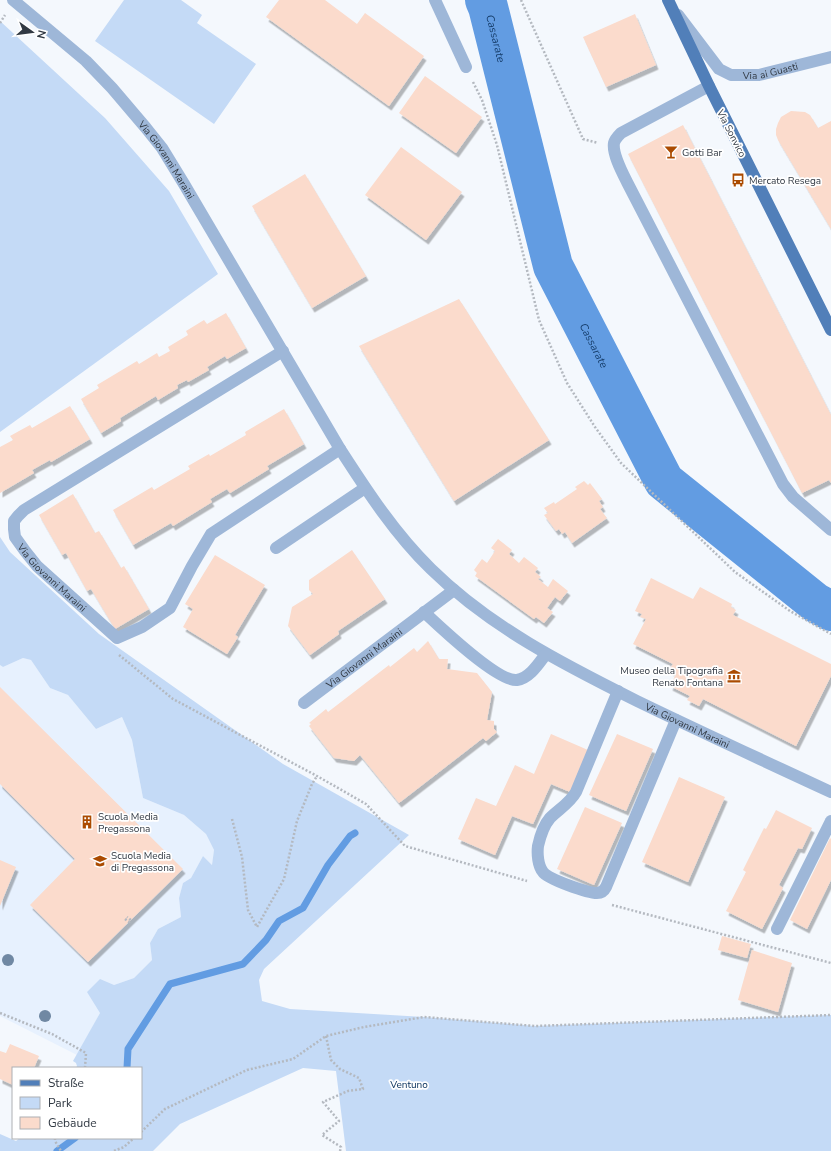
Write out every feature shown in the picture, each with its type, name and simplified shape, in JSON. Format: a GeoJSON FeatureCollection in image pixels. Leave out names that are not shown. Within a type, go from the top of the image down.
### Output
{"type":"FeatureCollection","features":[{"type":"Feature","properties":{"kind":"main road","name":"Via Sonvico"},"geometry":{"type":"LineString","coordinates":[[669,2],[709,86],[831,330]]}},
{"type":"Feature","properties":{"kind":"street","name":"Via Giovanni Maraini"},"geometry":{"type":"LineString","coordinates":[[13,0],[86,61],[126,103],[162,148],[364,488],[409,547],[431,570],[490,619],[546,654],[676,720],[831,792]]}},
{"type":"Feature","properties":{"kind":"street"},"geometry":{"type":"LineString","coordinates":[[435,0],[466,67]]}},
{"type":"Feature","properties":{"kind":"street","name":"Via ai Guasti"},"geometry":{"type":"LineString","coordinates":[[669,2],[719,69],[731,75],[758,75],[831,57]]}},
{"type":"Feature","properties":{"kind":"street"},"geometry":{"type":"LineString","coordinates":[[709,86],[621,132],[616,138],[614,146],[617,159],[628,184],[783,484],[793,497],[831,530]]}},
{"type":"Feature","properties":{"kind":"street","name":"Via Giovanni Maraini"},"geometry":{"type":"LineString","coordinates":[[282,351],[24,510],[14,521],[15,537],[37,566],[117,638],[142,626],[170,608],[211,534],[340,449]]}},
{"type":"Feature","properties":{"kind":"street"},"geometry":{"type":"LineString","coordinates":[[276,548],[364,488]]}},
{"type":"Feature","properties":{"kind":"street","name":"Via Giovanni Maraini"},"geometry":{"type":"LineString","coordinates":[[304,703],[454,590]]}},
{"type":"Feature","properties":{"kind":"street"},"geometry":{"type":"LineString","coordinates":[[424,612],[466,650],[506,678],[517,680],[524,678],[533,670],[546,654]]}},
{"type":"Feature","properties":{"kind":"street"},"geometry":{"type":"LineString","coordinates":[[618,691],[574,796],[550,819],[540,838],[538,854],[539,863],[543,873],[549,877],[589,892],[597,893],[604,891],[676,720]]}},
{"type":"Feature","properties":{"kind":"street"},"geometry":{"type":"LineString","coordinates":[[777,930],[831,821]]}},
{"type":"Feature","properties":{"kind":"path"},"geometry":{"type":"LineString","coordinates":[[521,0],[583,139],[614,146]]}},
{"type":"Feature","properties":{"kind":"path"},"geometry":{"type":"LineString","coordinates":[[466,67],[482,100],[497,144],[539,320],[568,383],[587,415],[621,463],[735,572],[790,611],[831,634]]}},
{"type":"Feature","properties":{"kind":"path"},"geometry":{"type":"LineString","coordinates":[[118,654],[173,699],[366,804],[405,846],[533,882]]}},
{"type":"Feature","properties":{"kind":"path"},"geometry":{"type":"LineString","coordinates":[[232,819],[242,857],[248,910],[257,928],[284,879],[296,821],[317,776]]}},
{"type":"Feature","properties":{"kind":"path"},"geometry":{"type":"LineString","coordinates":[[609,904],[831,963]]}},
{"type":"Feature","properties":{"kind":"path"},"geometry":{"type":"LineString","coordinates":[[0,1013],[52,1034],[86,1053],[84,1067]]}},
{"type":"Feature","properties":{"kind":"path"},"geometry":{"type":"LineString","coordinates":[[142,1131],[165,1109],[247,1070],[293,1059],[326,1036],[424,1017],[535,1026],[831,1015]]}},
{"type":"Feature","properties":{"kind":"path"},"geometry":{"type":"LineString","coordinates":[[326,1036],[331,1060],[340,1069],[359,1078],[363,1089],[348,1091],[323,1102],[339,1121],[322,1135],[342,1147],[340,1151]]}},
{"type":"Feature","properties":{"kind":"path"},"geometry":{"type":"LineString","coordinates":[[55,1139],[61,1151]]}},
{"type":"Feature","properties":{"kind":"path"},"geometry":{"type":"LineString","coordinates":[[114,1151],[124,1147],[133,1139]]}},
{"type":"Feature","properties":{"kind":"shaded area","name":"Scuola Media di Pregassona"},"geometry":{"type":"Polygon","coordinates":[[[23,658],[31,660],[50,688],[68,695],[96,729],[122,717],[132,740],[143,798],[184,815],[206,834],[214,850],[212,865],[203,856],[191,878],[183,883],[179,898],[181,917],[158,929],[150,943],[152,960],[134,978],[114,985],[77,1055],[0,1016],[0,665],[3,667],[23,658]]]}},
{"type":"Feature","properties":{"kind":"green space"},"geometry":{"type":"Polygon","coordinates":[[[124,0],[181,0],[202,15],[197,23],[256,64],[214,124],[95,41],[124,0]]]}},
{"type":"Feature","properties":{"kind":"green space"},"geometry":{"type":"Polygon","coordinates":[[[0,21],[105,118],[169,191],[218,274],[0,432],[0,21]]]}},
{"type":"Feature","properties":{"kind":"green space","name":"Ventuno"},"geometry":{"type":"Polygon","coordinates":[[[0,537],[10,552],[99,634],[283,764],[409,835],[264,969],[259,980],[262,1001],[290,1009],[424,1017],[535,1026],[831,1015],[831,1151],[346,1151],[336,1071],[303,1068],[180,1124],[153,1151],[0,1151],[0,1134],[16,1141],[19,1139],[142,1139],[142,1067],[76,1067],[76,1063],[73,1061],[100,1013],[87,992],[100,979],[114,985],[134,978],[152,960],[150,943],[158,929],[181,917],[179,898],[183,883],[191,878],[203,856],[212,865],[214,850],[206,834],[184,815],[143,798],[132,740],[122,717],[96,729],[68,695],[50,688],[31,660],[23,658],[3,667],[0,665],[0,537]]]}},
{"type":"Feature","properties":{"kind":"building"},"geometry":{"type":"Polygon","coordinates":[[[279,0],[325,0],[357,24],[365,13],[424,56],[389,106],[266,17],[279,0]]]}},
{"type":"Feature","properties":{"kind":"building"},"geometry":{"type":"Polygon","coordinates":[[[635,14],[656,65],[606,87],[583,37],[635,14]]]}},
{"type":"Feature","properties":{"kind":"building"},"geometry":{"type":"Polygon","coordinates":[[[425,76],[482,117],[456,153],[399,113],[425,76]]]}},
{"type":"Feature","properties":{"kind":"building"},"geometry":{"type":"Polygon","coordinates":[[[791,111],[805,112],[810,115],[818,128],[831,121],[831,229],[776,135],[776,129],[781,117],[791,111]]]}},
{"type":"Feature","properties":{"kind":"building"},"geometry":{"type":"Polygon","coordinates":[[[683,125],[831,415],[831,483],[829,480],[802,493],[628,154],[683,125]]]}},
{"type":"Feature","properties":{"kind":"building"},"geometry":{"type":"Polygon","coordinates":[[[401,147],[462,192],[426,240],[365,195],[401,147]]]}},
{"type":"Feature","properties":{"kind":"building"},"geometry":{"type":"Polygon","coordinates":[[[305,174],[366,276],[312,308],[252,206],[305,174]]]}},
{"type":"Feature","properties":{"kind":"building"},"geometry":{"type":"Polygon","coordinates":[[[459,299],[549,440],[454,501],[359,346],[459,299]]]}},
{"type":"Feature","properties":{"kind":"building"},"geometry":{"type":"Polygon","coordinates":[[[226,313],[246,348],[227,359],[225,356],[207,367],[209,370],[188,382],[187,380],[177,385],[178,388],[158,400],[156,396],[120,418],[121,421],[101,433],[81,399],[99,388],[97,385],[137,361],[139,364],[157,353],[159,357],[170,351],[168,347],[188,335],[186,331],[204,320],[207,324],[226,313]]]}},
{"type":"Feature","properties":{"kind":"building"},"geometry":{"type":"Polygon","coordinates":[[[70,406],[90,439],[51,462],[50,460],[32,470],[34,473],[0,493],[0,447],[13,440],[10,436],[30,425],[32,428],[70,406]]]}},
{"type":"Feature","properties":{"kind":"building"},"geometry":{"type":"Polygon","coordinates":[[[284,409],[304,444],[267,466],[269,469],[230,493],[227,489],[210,499],[212,502],[173,526],[171,523],[133,545],[113,510],[152,487],[154,490],[190,469],[188,466],[209,454],[210,456],[246,435],[245,432],[284,409]]]}},
{"type":"Feature","properties":{"kind":"building"},"geometry":{"type":"Polygon","coordinates":[[[584,481],[588,485],[590,483],[602,499],[599,501],[603,507],[600,509],[607,518],[572,543],[565,532],[562,534],[559,529],[556,531],[544,515],[548,513],[544,508],[554,502],[555,504],[577,489],[575,487],[584,481]]]}},
{"type":"Feature","properties":{"kind":"building"},"geometry":{"type":"Polygon","coordinates":[[[73,494],[95,533],[99,531],[121,568],[124,566],[149,609],[115,629],[91,589],[87,591],[66,553],[62,555],[39,515],[73,494]]]}},
{"type":"Feature","properties":{"kind":"building"},"geometry":{"type":"Polygon","coordinates":[[[498,539],[512,550],[509,554],[519,563],[524,557],[538,568],[535,572],[541,577],[538,579],[548,587],[553,579],[568,591],[560,601],[555,597],[547,608],[553,612],[544,623],[536,617],[534,619],[475,576],[477,573],[474,570],[482,559],[487,563],[495,551],[491,548],[498,539]]]}},
{"type":"Feature","properties":{"kind":"building"},"geometry":{"type":"Polygon","coordinates":[[[352,550],[385,599],[338,631],[339,634],[310,655],[288,626],[292,607],[313,594],[309,590],[309,580],[352,550]]]}},
{"type":"Feature","properties":{"kind":"building"},"geometry":{"type":"Polygon","coordinates":[[[215,555],[265,585],[235,635],[238,637],[227,654],[183,627],[193,609],[185,604],[215,555]]]}},
{"type":"Feature","properties":{"kind":"building"},"geometry":{"type":"Polygon","coordinates":[[[651,578],[693,599],[700,587],[732,604],[731,607],[736,610],[733,615],[831,664],[831,676],[796,746],[703,699],[699,706],[687,700],[690,696],[670,686],[676,674],[669,670],[673,664],[633,644],[646,619],[640,617],[642,614],[635,611],[651,578]]]}},
{"type":"Feature","properties":{"kind":"building"},"geometry":{"type":"Polygon","coordinates":[[[428,641],[439,659],[448,659],[447,669],[477,673],[492,692],[487,720],[494,721],[494,729],[497,732],[486,741],[483,738],[399,803],[360,755],[354,761],[334,758],[309,726],[311,724],[309,723],[326,709],[328,712],[389,665],[390,667],[414,648],[417,652],[428,641]]]}},
{"type":"Feature","properties":{"kind":"building","name":"Scuola Media Pregassona"},"geometry":{"type":"Polygon","coordinates":[[[0,687],[183,869],[88,962],[30,905],[75,859],[0,784],[0,687]]]}},
{"type":"Feature","properties":{"kind":"building"},"geometry":{"type":"Polygon","coordinates":[[[551,734],[588,750],[570,792],[551,784],[533,824],[512,816],[495,855],[458,839],[476,798],[496,806],[515,765],[534,774],[551,734]]]}},
{"type":"Feature","properties":{"kind":"building"},"geometry":{"type":"Polygon","coordinates":[[[617,734],[653,749],[626,811],[589,795],[617,734]]]}},
{"type":"Feature","properties":{"kind":"building"},"geometry":{"type":"Polygon","coordinates":[[[679,777],[725,797],[688,882],[642,862],[679,777]]]}},
{"type":"Feature","properties":{"kind":"building"},"geometry":{"type":"Polygon","coordinates":[[[585,807],[622,823],[594,885],[557,869],[585,807]]]}},
{"type":"Feature","properties":{"kind":"building"},"geometry":{"type":"Polygon","coordinates":[[[776,810],[812,828],[802,849],[798,848],[779,885],[783,888],[762,929],[726,911],[746,872],[743,870],[764,828],[766,829],[776,810]]]}},
{"type":"Feature","properties":{"kind":"building"},"geometry":{"type":"Polygon","coordinates":[[[830,838],[831,880],[807,929],[790,920],[830,838]]]}},
{"type":"Feature","properties":{"kind":"building"},"geometry":{"type":"Polygon","coordinates":[[[0,860],[16,867],[0,906],[0,860]]]}},
{"type":"Feature","properties":{"kind":"building"},"geometry":{"type":"Polygon","coordinates":[[[722,936],[751,944],[747,958],[718,950],[722,936]]]}},
{"type":"Feature","properties":{"kind":"building"},"geometry":{"type":"Polygon","coordinates":[[[752,950],[792,963],[778,1012],[738,1000],[752,950]]]}},
{"type":"Feature","properties":{"kind":"building"},"geometry":{"type":"Polygon","coordinates":[[[10,1044],[39,1056],[34,1067],[12,1067],[12,1085],[0,1079],[0,1051],[6,1053],[10,1044]]]}},
{"type":"Feature","properties":{"kind":"waterway","name":"Cassarate"},"geometry":{"type":"LineString","coordinates":[[485,0],[553,266],[664,481],[816,603],[831,611]]}},
{"type":"Feature","properties":{"kind":"waterway"},"geometry":{"type":"LineString","coordinates":[[127,1067],[128,1049],[170,984],[243,964],[266,940],[279,921],[303,908],[328,865],[350,836],[355,833]]}},
{"type":"Feature","properties":{"kind":"waterway"},"geometry":{"type":"LineString","coordinates":[[57,1151],[74,1139]]}},
{"type":"Feature","properties":{"kind":"place","name":"Gotti Bar"},"geometry":{"type":"Point","coordinates":[671,152]}},
{"type":"Feature","properties":{"kind":"place","name":"Mercato Resega"},"geometry":{"type":"Point","coordinates":[738,180]}},
{"type":"Feature","properties":{"kind":"place","name":"Museo della Tipografia Renato Fontana"},"geometry":{"type":"Point","coordinates":[734,676]}},
{"type":"Feature","properties":{"kind":"place","name":"Scuola Media Pregassona"},"geometry":{"type":"Point","coordinates":[87,822]}},
{"type":"Feature","properties":{"kind":"place","name":"Scuola Media di Pregassona"},"geometry":{"type":"Point","coordinates":[100,861]}}]}
